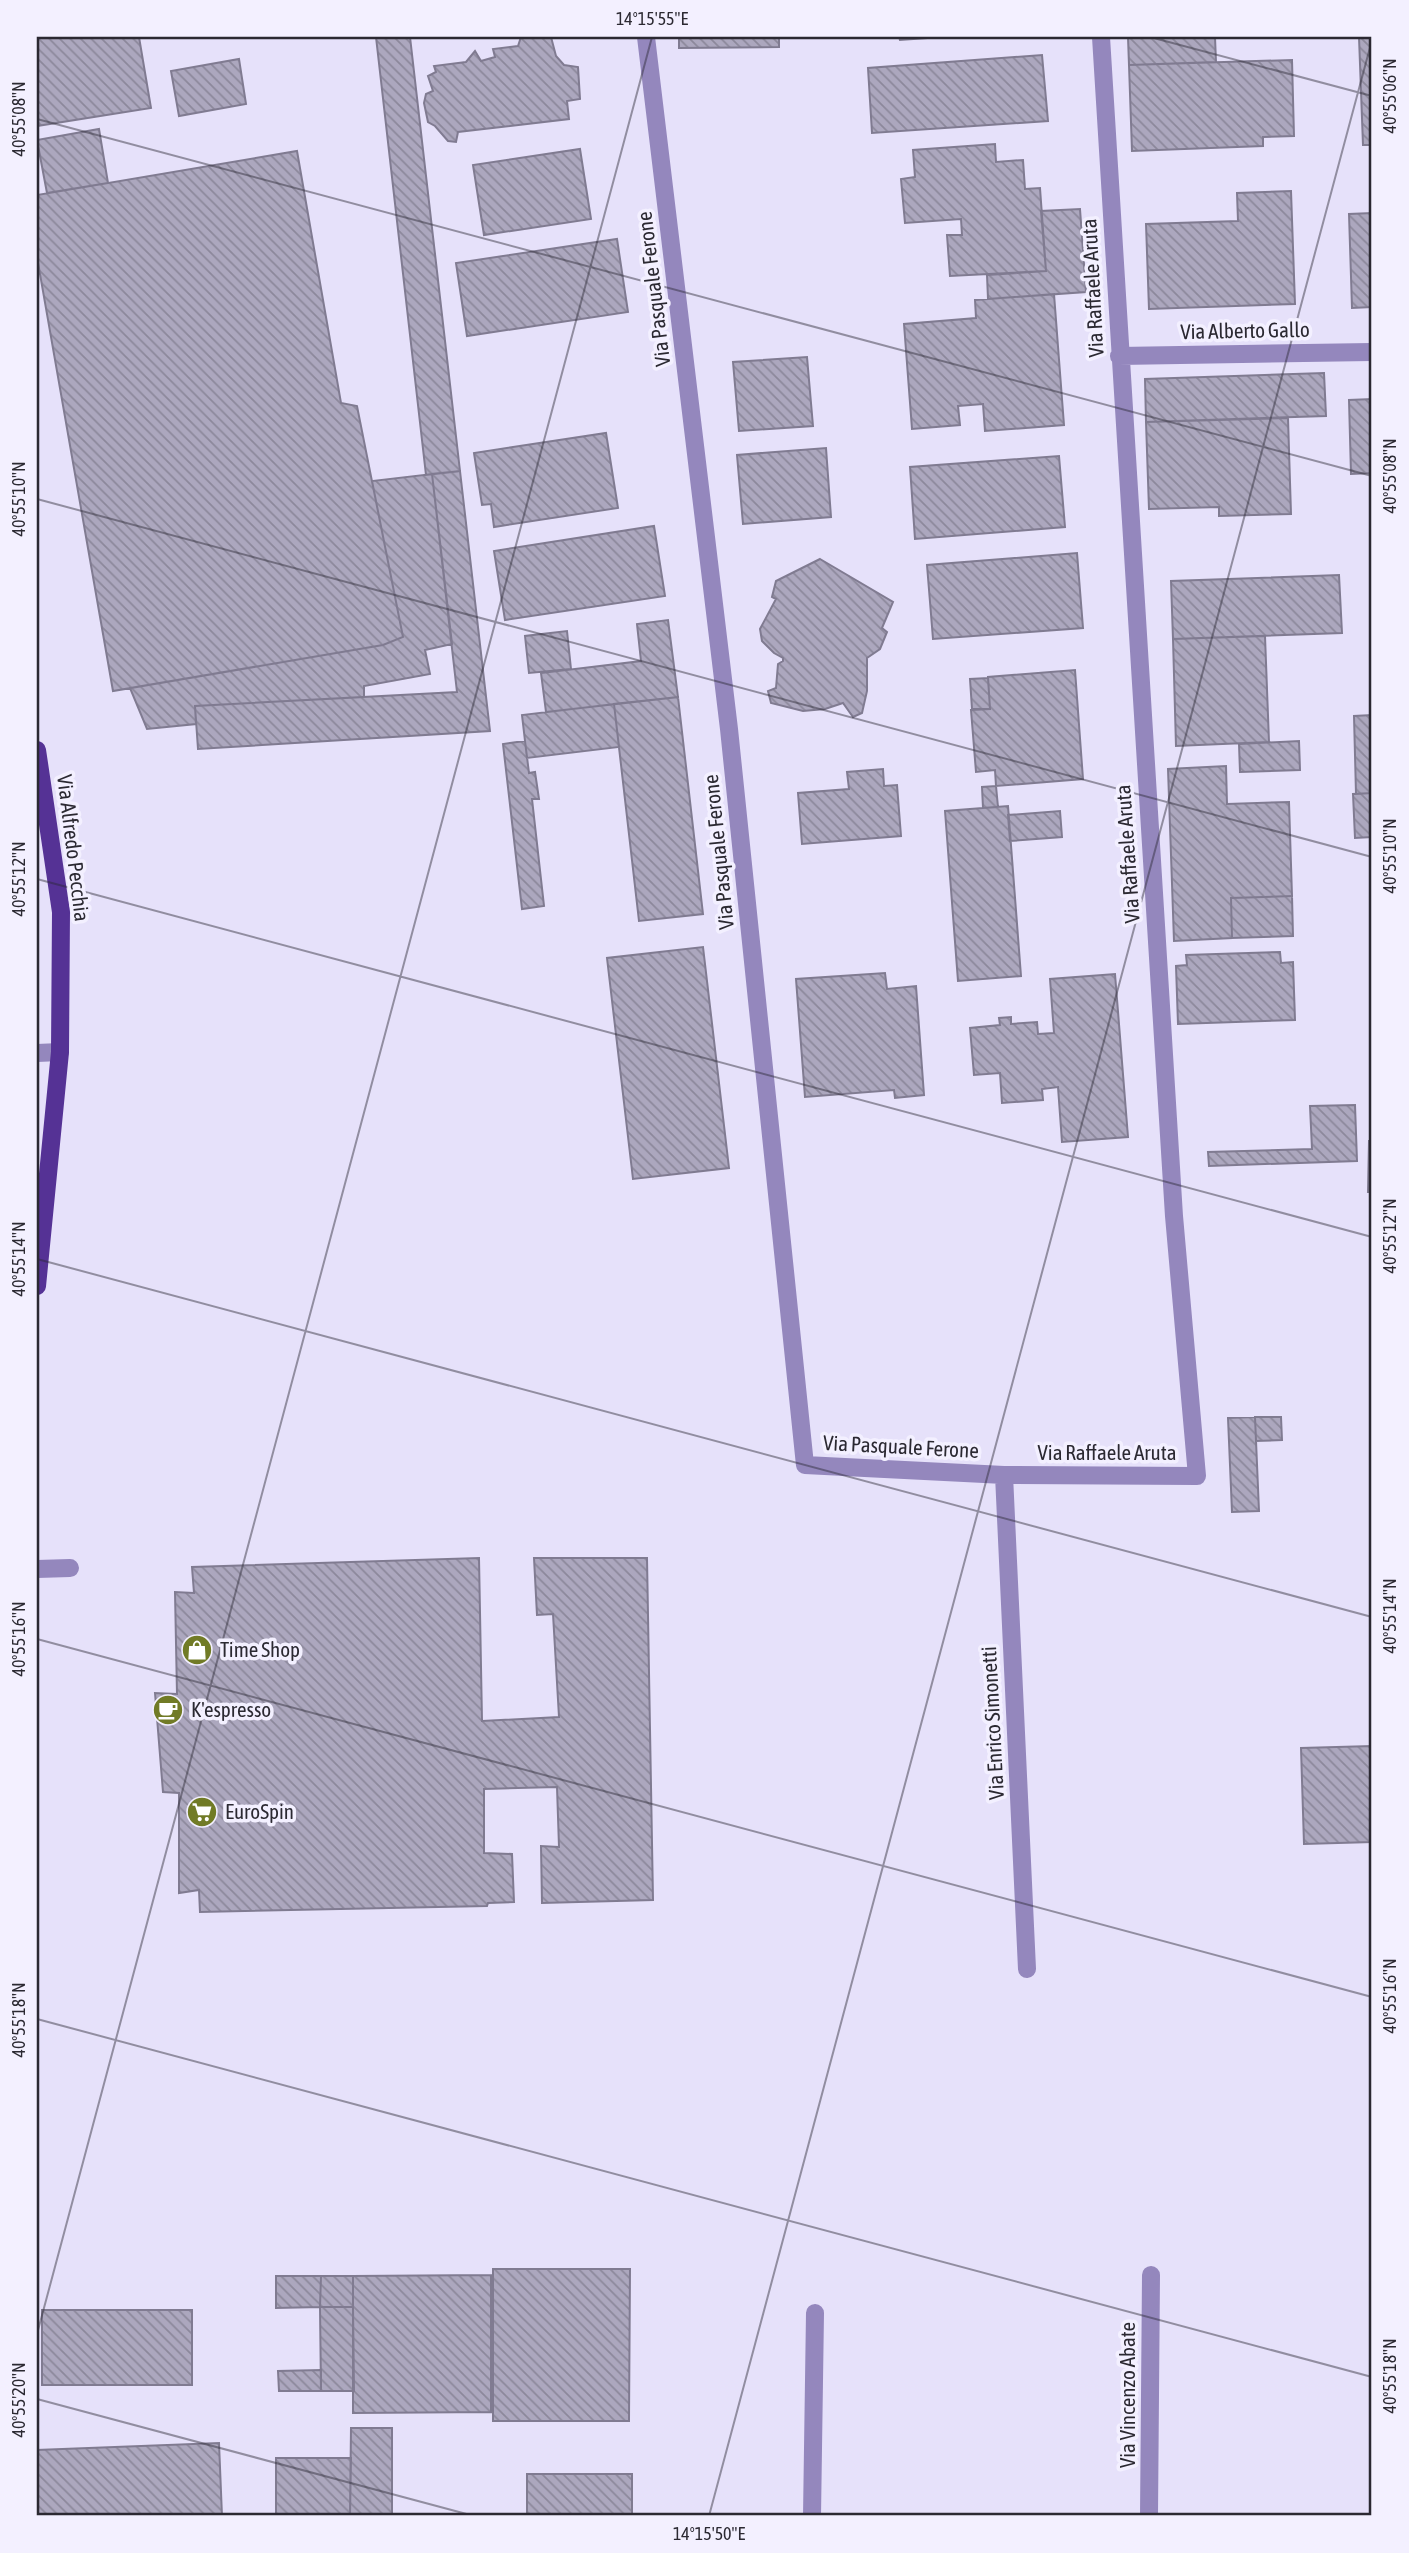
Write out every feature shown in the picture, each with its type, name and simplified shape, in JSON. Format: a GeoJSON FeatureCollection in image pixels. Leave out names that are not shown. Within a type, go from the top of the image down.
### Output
{"type":"FeatureCollection","features":[{"type":"Feature","properties":{"kind":"main road","name":"Via Alfredo Pecchia"},"geometry":{"type":"LineString","coordinates":[[37,750],[61,912],[60,1052],[37,1286]]}},
{"type":"Feature","properties":{"kind":"street","name":"Via Pasquale Ferone"},"geometry":{"type":"LineString","coordinates":[[646,37],[729,729],[805,1465],[1004,1475]]}},
{"type":"Feature","properties":{"kind":"street","name":"Via Raffaele Aruta"},"geometry":{"type":"LineString","coordinates":[[1004,1475],[1197,1476],[1174,1216],[1101,37]]}},
{"type":"Feature","properties":{"kind":"street","name":"Via Alberto Gallo"},"geometry":{"type":"LineString","coordinates":[[1119,356],[1372,352]]}},
{"type":"Feature","properties":{"kind":"street"},"geometry":{"type":"LineString","coordinates":[[37,1053],[60,1052]]}},
{"type":"Feature","properties":{"kind":"street","name":"Via Enrico Simonetti"},"geometry":{"type":"LineString","coordinates":[[1004,1475],[1027,1969]]}},
{"type":"Feature","properties":{"kind":"street"},"geometry":{"type":"LineString","coordinates":[[37,1569],[70,1569]]}},
{"type":"Feature","properties":{"kind":"street","name":"Via Vincenzo Abate"},"geometry":{"type":"LineString","coordinates":[[1149,2516],[1151,2275]]}},
{"type":"Feature","properties":{"kind":"street"},"geometry":{"type":"LineString","coordinates":[[812,2516],[815,2313]]}},
{"type":"Feature","properties":{"kind":"building"},"geometry":{"type":"Polygon","coordinates":[[[139,37],[151,108],[37,126],[37,38],[139,37]]]}},
{"type":"Feature","properties":{"kind":"building"},"geometry":{"type":"Polygon","coordinates":[[[376,37],[410,37],[460,471],[426,475],[376,37]]]}},
{"type":"Feature","properties":{"kind":"building"},"geometry":{"type":"Polygon","coordinates":[[[521,37],[551,37],[556,56],[564,65],[578,67],[580,99],[567,101],[569,119],[458,132],[456,142],[448,141],[428,122],[424,103],[426,94],[433,91],[428,76],[436,72],[434,66],[466,62],[475,51],[481,61],[495,57],[493,49],[518,46],[521,37]]]}},
{"type":"Feature","properties":{"kind":"building"},"geometry":{"type":"Polygon","coordinates":[[[679,37],[779,37],[779,47],[679,48],[679,37]]]}},
{"type":"Feature","properties":{"kind":"building"},"geometry":{"type":"Polygon","coordinates":[[[899,37],[942,37],[900,40],[899,37]]]}},
{"type":"Feature","properties":{"kind":"building"},"geometry":{"type":"Polygon","coordinates":[[[1128,37],[1215,37],[1216,62],[1129,65],[1128,37]]]}},
{"type":"Feature","properties":{"kind":"building"},"geometry":{"type":"Polygon","coordinates":[[[1359,37],[1372,37],[1372,145],[1363,145],[1359,37]]]}},
{"type":"Feature","properties":{"kind":"building"},"geometry":{"type":"Polygon","coordinates":[[[1042,55],[1048,121],[872,133],[868,68],[1042,55]]]}},
{"type":"Feature","properties":{"kind":"building"},"geometry":{"type":"Polygon","coordinates":[[[239,59],[246,104],[179,116],[171,71],[239,59]]]}},
{"type":"Feature","properties":{"kind":"building"},"geometry":{"type":"Polygon","coordinates":[[[1292,60],[1294,136],[1263,137],[1263,146],[1132,151],[1129,65],[1292,60]]]}},
{"type":"Feature","properties":{"kind":"building"},"geometry":{"type":"Polygon","coordinates":[[[99,129],[108,183],[47,193],[37,140],[99,129]]]}},
{"type":"Feature","properties":{"kind":"building"},"geometry":{"type":"Polygon","coordinates":[[[995,144],[996,162],[1023,160],[1025,189],[1040,188],[1046,271],[950,276],[947,235],[962,235],[961,219],[905,223],[901,179],[915,177],[913,150],[995,144]]]}},
{"type":"Feature","properties":{"kind":"building"},"geometry":{"type":"Polygon","coordinates":[[[580,149],[591,219],[484,235],[473,165],[580,149]]]}},
{"type":"Feature","properties":{"kind":"building"},"geometry":{"type":"Polygon","coordinates":[[[297,151],[341,403],[357,406],[403,637],[383,645],[113,691],[37,257],[37,195],[297,151]]]}},
{"type":"Feature","properties":{"kind":"building"},"geometry":{"type":"Polygon","coordinates":[[[1291,191],[1295,304],[1149,309],[1146,224],[1238,221],[1237,193],[1291,191]]]}},
{"type":"Feature","properties":{"kind":"building"},"geometry":{"type":"Polygon","coordinates":[[[1080,209],[1086,292],[988,299],[987,275],[1046,271],[1041,211],[1080,209]]]}},
{"type":"Feature","properties":{"kind":"building"},"geometry":{"type":"Polygon","coordinates":[[[1372,213],[1372,307],[1352,308],[1349,214],[1372,213]]]}},
{"type":"Feature","properties":{"kind":"building"},"geometry":{"type":"Polygon","coordinates":[[[617,239],[628,312],[467,336],[456,263],[617,239]]]}},
{"type":"Feature","properties":{"kind":"building"},"geometry":{"type":"Polygon","coordinates":[[[1054,294],[1064,425],[985,431],[983,404],[958,406],[960,425],[912,429],[904,324],[976,318],[975,300],[1054,294]]]}},
{"type":"Feature","properties":{"kind":"building"},"geometry":{"type":"Polygon","coordinates":[[[807,357],[813,426],[739,431],[733,362],[807,357]]]}},
{"type":"Feature","properties":{"kind":"building"},"geometry":{"type":"Polygon","coordinates":[[[1324,373],[1326,416],[1146,422],[1145,379],[1324,373]]]}},
{"type":"Feature","properties":{"kind":"building"},"geometry":{"type":"Polygon","coordinates":[[[1372,399],[1372,473],[1351,474],[1349,400],[1372,399]]]}},
{"type":"Feature","properties":{"kind":"building"},"geometry":{"type":"Polygon","coordinates":[[[1288,418],[1291,514],[1219,516],[1219,507],[1149,509],[1146,422],[1288,418]]]}},
{"type":"Feature","properties":{"kind":"building"},"geometry":{"type":"Polygon","coordinates":[[[606,433],[618,508],[494,527],[491,504],[482,505],[474,453],[606,433]]]}},
{"type":"Feature","properties":{"kind":"building"},"geometry":{"type":"Polygon","coordinates":[[[826,448],[831,517],[743,524],[737,455],[826,448]]]}},
{"type":"Feature","properties":{"kind":"building"},"geometry":{"type":"Polygon","coordinates":[[[1059,456],[1065,527],[915,539],[910,467],[1059,456]]]}},
{"type":"Feature","properties":{"kind":"building"},"geometry":{"type":"Polygon","coordinates":[[[460,471],[490,731],[198,749],[195,706],[457,692],[432,474],[460,471]]]}},
{"type":"Feature","properties":{"kind":"building"},"geometry":{"type":"Polygon","coordinates":[[[432,474],[452,644],[425,650],[430,674],[364,686],[364,697],[195,706],[196,724],[147,729],[130,688],[383,645],[403,637],[372,481],[432,474]]]}},
{"type":"Feature","properties":{"kind":"building"},"geometry":{"type":"Polygon","coordinates":[[[654,526],[665,596],[505,620],[494,551],[654,526]]]}},
{"type":"Feature","properties":{"kind":"building"},"geometry":{"type":"Polygon","coordinates":[[[1077,553],[1083,628],[933,639],[927,565],[1077,553]]]}},
{"type":"Feature","properties":{"kind":"building"},"geometry":{"type":"Polygon","coordinates":[[[820,559],[893,602],[882,628],[887,632],[880,649],[867,658],[867,691],[862,713],[853,717],[843,703],[825,709],[803,711],[771,703],[768,691],[776,688],[778,664],[783,661],[783,658],[762,641],[760,629],[776,599],[772,597],[776,581],[820,559]]]}},
{"type":"Feature","properties":{"kind":"building"},"geometry":{"type":"Polygon","coordinates":[[[1339,575],[1342,633],[1173,639],[1171,581],[1339,575]]]}},
{"type":"Feature","properties":{"kind":"building"},"geometry":{"type":"Polygon","coordinates":[[[668,620],[678,697],[546,712],[541,673],[641,661],[637,624],[668,620]]]}},
{"type":"Feature","properties":{"kind":"building"},"geometry":{"type":"Polygon","coordinates":[[[567,631],[571,669],[529,673],[525,636],[567,631]]]}},
{"type":"Feature","properties":{"kind":"building"},"geometry":{"type":"Polygon","coordinates":[[[1265,636],[1269,742],[1176,746],[1173,639],[1265,636]]]}},
{"type":"Feature","properties":{"kind":"building"},"geometry":{"type":"Polygon","coordinates":[[[1075,670],[1083,779],[996,786],[995,770],[976,772],[971,710],[990,709],[988,677],[1075,670]]]}},
{"type":"Feature","properties":{"kind":"building"},"geometry":{"type":"Polygon","coordinates":[[[988,678],[990,709],[972,709],[970,679],[988,678]]]}},
{"type":"Feature","properties":{"kind":"building"},"geometry":{"type":"Polygon","coordinates":[[[678,697],[703,914],[639,921],[614,704],[678,697]]]}},
{"type":"Feature","properties":{"kind":"building"},"geometry":{"type":"Polygon","coordinates":[[[614,704],[619,747],[527,758],[522,715],[614,704]]]}},
{"type":"Feature","properties":{"kind":"building"},"geometry":{"type":"Polygon","coordinates":[[[1372,715],[1372,793],[1356,794],[1354,716],[1372,715]]]}},
{"type":"Feature","properties":{"kind":"building"},"geometry":{"type":"Polygon","coordinates":[[[525,741],[529,773],[535,772],[539,799],[532,799],[544,906],[522,909],[503,744],[525,741]]]}},
{"type":"Feature","properties":{"kind":"building"},"geometry":{"type":"Polygon","coordinates":[[[1299,741],[1300,770],[1240,772],[1239,744],[1299,741]]]}},
{"type":"Feature","properties":{"kind":"building"},"geometry":{"type":"Polygon","coordinates":[[[1226,766],[1227,804],[1289,802],[1292,896],[1231,898],[1232,938],[1174,941],[1168,769],[1226,766]]]}},
{"type":"Feature","properties":{"kind":"building"},"geometry":{"type":"Polygon","coordinates":[[[883,769],[884,786],[897,785],[901,836],[802,844],[798,793],[849,789],[847,772],[883,769]]]}},
{"type":"Feature","properties":{"kind":"building"},"geometry":{"type":"Polygon","coordinates":[[[996,786],[998,807],[983,808],[982,787],[996,786]]]}},
{"type":"Feature","properties":{"kind":"building"},"geometry":{"type":"Polygon","coordinates":[[[1372,793],[1372,837],[1355,838],[1353,794],[1372,793]]]}},
{"type":"Feature","properties":{"kind":"building"},"geometry":{"type":"Polygon","coordinates":[[[1008,806],[1021,976],[958,981],[945,811],[1008,806]]]}},
{"type":"Feature","properties":{"kind":"building"},"geometry":{"type":"Polygon","coordinates":[[[1060,811],[1062,837],[1010,841],[1008,815],[1060,811]]]}},
{"type":"Feature","properties":{"kind":"building"},"geometry":{"type":"Polygon","coordinates":[[[1292,896],[1293,936],[1232,938],[1231,898],[1292,896]]]}},
{"type":"Feature","properties":{"kind":"building"},"geometry":{"type":"Polygon","coordinates":[[[703,947],[729,1168],[633,1179],[607,958],[703,947]]]}},
{"type":"Feature","properties":{"kind":"building"},"geometry":{"type":"Polygon","coordinates":[[[1280,952],[1281,963],[1293,962],[1295,1020],[1178,1024],[1176,966],[1187,965],[1186,955],[1280,952]]]}},
{"type":"Feature","properties":{"kind":"building"},"geometry":{"type":"Polygon","coordinates":[[[885,973],[887,989],[916,986],[924,1095],[895,1098],[894,1090],[805,1097],[796,979],[885,973]]]}},
{"type":"Feature","properties":{"kind":"building"},"geometry":{"type":"Polygon","coordinates":[[[1115,974],[1128,1137],[1062,1142],[1058,1087],[1042,1089],[1043,1100],[1002,1103],[1000,1073],[974,1075],[970,1028],[1000,1025],[999,1018],[1011,1017],[1011,1024],[1037,1022],[1038,1034],[1054,1033],[1050,979],[1115,974]]]}},
{"type":"Feature","properties":{"kind":"building"},"geometry":{"type":"Polygon","coordinates":[[[1355,1105],[1357,1161],[1209,1166],[1208,1152],[1312,1149],[1310,1106],[1355,1105]]]}},
{"type":"Feature","properties":{"kind":"building"},"geometry":{"type":"Polygon","coordinates":[[[1369,1141],[1372,1141],[1372,1192],[1368,1192],[1369,1141]]]}},
{"type":"Feature","properties":{"kind":"building"},"geometry":{"type":"Polygon","coordinates":[[[1255,1417],[1259,1511],[1232,1512],[1228,1418],[1255,1417]]]}},
{"type":"Feature","properties":{"kind":"building"},"geometry":{"type":"Polygon","coordinates":[[[1255,1417],[1281,1417],[1282,1440],[1256,1441],[1255,1417]]]}},
{"type":"Feature","properties":{"kind":"building"},"geometry":{"type":"Polygon","coordinates":[[[479,1558],[482,1721],[559,1717],[553,1614],[537,1615],[534,1558],[647,1558],[653,1900],[542,1903],[541,1846],[559,1847],[557,1787],[484,1789],[484,1853],[512,1854],[514,1902],[488,1903],[487,1906],[200,1912],[199,1890],[179,1893],[179,1793],[163,1792],[155,1693],[177,1694],[175,1592],[194,1593],[192,1567],[479,1558]]]}},
{"type":"Feature","properties":{"kind":"building"},"geometry":{"type":"Polygon","coordinates":[[[1372,1746],[1372,1842],[1304,1844],[1301,1748],[1372,1746]]]}},
{"type":"Feature","properties":{"kind":"building"},"geometry":{"type":"Polygon","coordinates":[[[493,2269],[630,2269],[629,2421],[493,2421],[493,2269]]]}},
{"type":"Feature","properties":{"kind":"building"},"geometry":{"type":"Polygon","coordinates":[[[491,2275],[491,2412],[353,2413],[353,2276],[491,2275]]]}},
{"type":"Feature","properties":{"kind":"building"},"geometry":{"type":"Polygon","coordinates":[[[276,2276],[321,2276],[320,2307],[276,2308],[276,2276]]]}},
{"type":"Feature","properties":{"kind":"building"},"geometry":{"type":"Polygon","coordinates":[[[321,2276],[353,2276],[353,2307],[320,2307],[321,2276]]]}},
{"type":"Feature","properties":{"kind":"building"},"geometry":{"type":"Polygon","coordinates":[[[320,2307],[353,2307],[354,2391],[321,2391],[320,2307]]]}},
{"type":"Feature","properties":{"kind":"building"},"geometry":{"type":"Polygon","coordinates":[[[42,2310],[192,2310],[192,2385],[42,2385],[42,2310]]]}},
{"type":"Feature","properties":{"kind":"building"},"geometry":{"type":"Polygon","coordinates":[[[321,2370],[321,2391],[279,2391],[278,2371],[321,2370]]]}},
{"type":"Feature","properties":{"kind":"building"},"geometry":{"type":"Polygon","coordinates":[[[351,2428],[392,2428],[392,2516],[350,2516],[351,2428]]]}},
{"type":"Feature","properties":{"kind":"building"},"geometry":{"type":"Polygon","coordinates":[[[219,2443],[222,2516],[38,2516],[37,2450],[219,2443]]]}},
{"type":"Feature","properties":{"kind":"building"},"geometry":{"type":"Polygon","coordinates":[[[276,2458],[351,2458],[350,2516],[276,2516],[276,2458]]]}},
{"type":"Feature","properties":{"kind":"building"},"geometry":{"type":"Polygon","coordinates":[[[527,2474],[632,2474],[632,2516],[527,2516],[527,2474]]]}},
{"type":"Feature","properties":{"kind":"place","name":"Time Shop"},"geometry":{"type":"Point","coordinates":[197,1650]}},
{"type":"Feature","properties":{"kind":"place","name":"K'espresso"},"geometry":{"type":"Point","coordinates":[168,1710]}},
{"type":"Feature","properties":{"kind":"place","name":"EuroSpin"},"geometry":{"type":"Point","coordinates":[202,1812]}}]}
